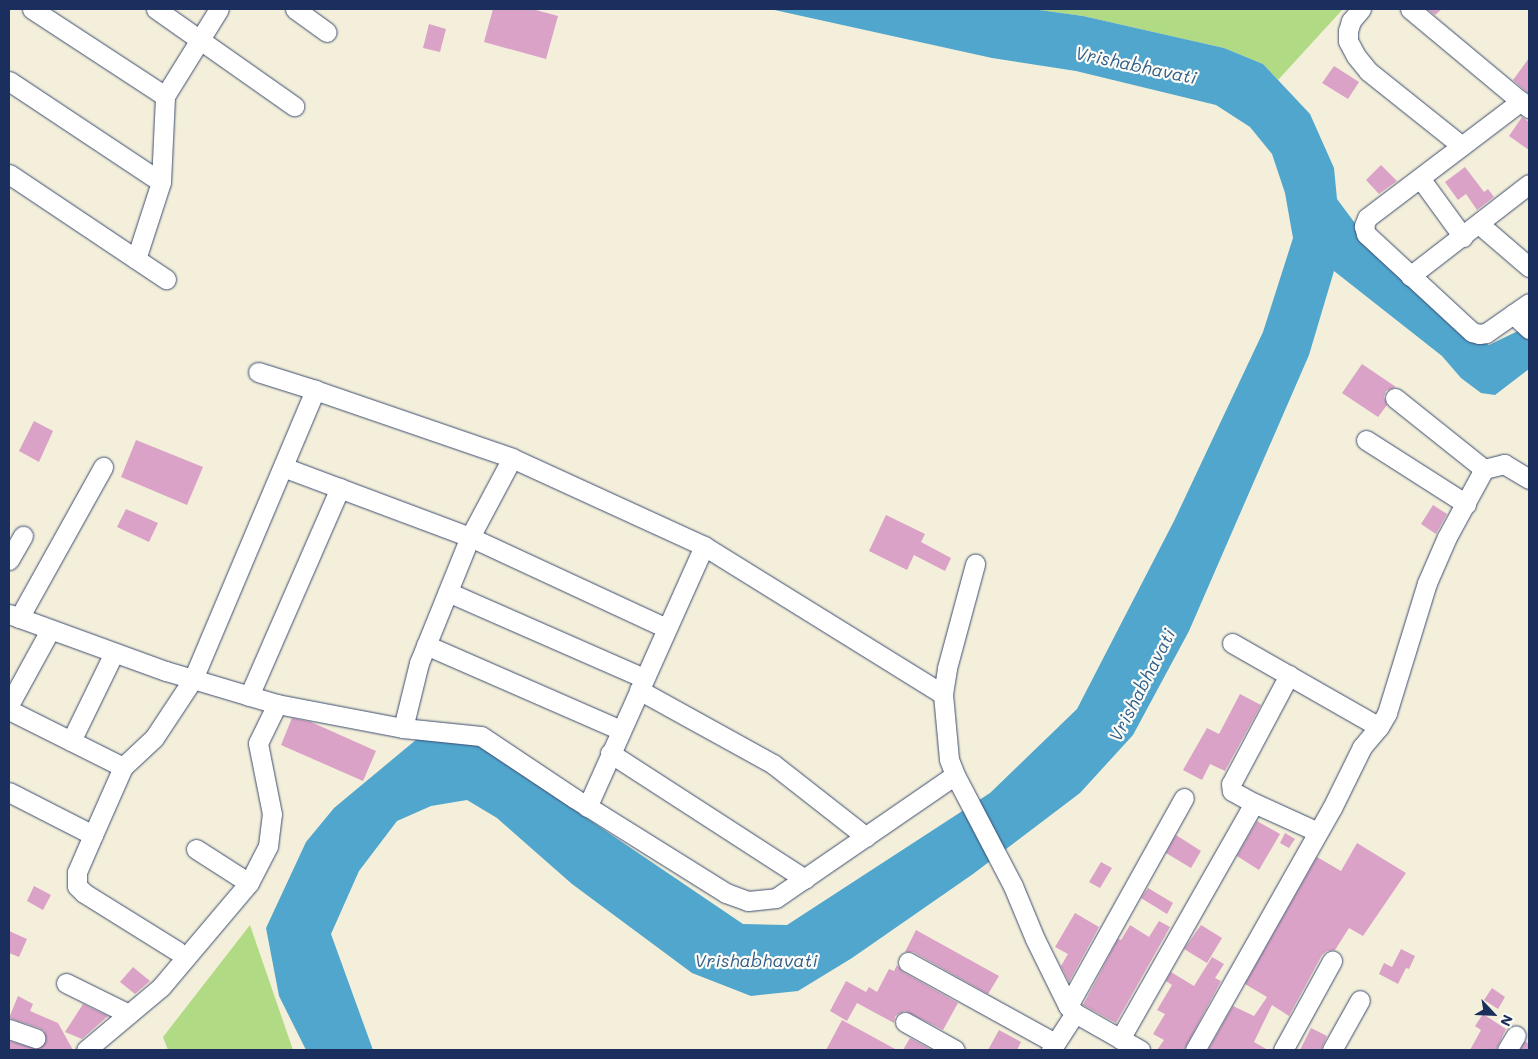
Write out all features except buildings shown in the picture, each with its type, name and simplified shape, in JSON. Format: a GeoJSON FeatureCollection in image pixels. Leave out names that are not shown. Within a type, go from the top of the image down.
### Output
{"type":"FeatureCollection","features":[{"type":"Feature","properties":{"kind":"street"},"geometry":{"type":"LineString","coordinates":[[32,9],[165,96]]}},
{"type":"Feature","properties":{"kind":"street"},"geometry":{"type":"LineString","coordinates":[[156,9],[294,106]]}},
{"type":"Feature","properties":{"kind":"street"},"geometry":{"type":"LineString","coordinates":[[136,259],[161,182],[165,96],[219,9]]}},
{"type":"Feature","properties":{"kind":"street"},"geometry":{"type":"LineString","coordinates":[[295,9],[327,32]]}},
{"type":"Feature","properties":{"kind":"street"},"geometry":{"type":"LineString","coordinates":[[1361,9],[1351,21],[1348,31],[1348,41],[1356,56],[1368,71],[1462,146]]}},
{"type":"Feature","properties":{"kind":"street"},"geometry":{"type":"LineString","coordinates":[[1410,9],[1525,104],[1462,146],[1367,218],[1364,226],[1366,234],[1472,332],[1486,333],[1522,322],[1529,303]]}},
{"type":"Feature","properties":{"kind":"street"},"geometry":{"type":"LineString","coordinates":[[9,81],[161,182]]}},
{"type":"Feature","properties":{"kind":"street"},"geometry":{"type":"LineString","coordinates":[[9,174],[166,279]]}},
{"type":"Feature","properties":{"kind":"street"},"geometry":{"type":"LineString","coordinates":[[1420,178],[1462,237]]}},
{"type":"Feature","properties":{"kind":"street"},"geometry":{"type":"LineString","coordinates":[[1410,276],[1529,184]]}},
{"type":"Feature","properties":{"kind":"street"},"geometry":{"type":"LineString","coordinates":[[1479,224],[1529,266]]}},
{"type":"Feature","properties":{"kind":"street"},"geometry":{"type":"LineString","coordinates":[[258,372],[512,458],[704,546],[943,694]]}},
{"type":"Feature","properties":{"kind":"street"},"geometry":{"type":"LineString","coordinates":[[177,951],[84,893],[77,886],[78,872],[124,766],[154,738],[193,679],[315,390]]}},
{"type":"Feature","properties":{"kind":"street"},"geometry":{"type":"LineString","coordinates":[[1395,398],[1484,469]]}},
{"type":"Feature","properties":{"kind":"street"},"geometry":{"type":"LineString","coordinates":[[1366,440],[1466,504]]}},
{"type":"Feature","properties":{"kind":"street"},"geometry":{"type":"LineString","coordinates":[[403,728],[419,663],[426,645],[470,537],[512,458]]}},
{"type":"Feature","properties":{"kind":"street"},"geometry":{"type":"LineString","coordinates":[[1196,1050],[1318,832],[1362,747],[1379,727],[1386,713],[1427,583],[1447,537],[1484,469],[1504,464],[1529,479]]}},
{"type":"Feature","properties":{"kind":"street"},"geometry":{"type":"LineString","coordinates":[[103,466],[14,616],[114,653],[277,704],[403,728],[481,736],[587,806],[726,893],[748,901],[776,898],[956,779]]}},
{"type":"Feature","properties":{"kind":"street"},"geometry":{"type":"LineString","coordinates":[[282,467],[470,537],[666,628]]}},
{"type":"Feature","properties":{"kind":"street"},"geometry":{"type":"LineString","coordinates":[[249,696],[340,488]]}},
{"type":"Feature","properties":{"kind":"street"},"geometry":{"type":"LineString","coordinates":[[9,560],[23,536]]}},
{"type":"Feature","properties":{"kind":"street"},"geometry":{"type":"LineString","coordinates":[[587,806],[704,546]]}},
{"type":"Feature","properties":{"kind":"street"},"geometry":{"type":"LineString","coordinates":[[975,564],[947,668],[943,694],[950,759],[956,779],[1013,886],[1035,939],[1071,1009],[1128,1045],[1254,803]]}},
{"type":"Feature","properties":{"kind":"street"},"geometry":{"type":"LineString","coordinates":[[448,592],[641,684],[773,764],[866,837]]}},
{"type":"Feature","properties":{"kind":"street"},"geometry":{"type":"LineString","coordinates":[[9,705],[50,630]]}},
{"type":"Feature","properties":{"kind":"street"},"geometry":{"type":"LineString","coordinates":[[1232,643],[1379,727]]}},
{"type":"Feature","properties":{"kind":"street"},"geometry":{"type":"LineString","coordinates":[[426,645],[621,730]]}},
{"type":"Feature","properties":{"kind":"street"},"geometry":{"type":"LineString","coordinates":[[72,741],[114,653]]}},
{"type":"Feature","properties":{"kind":"street"},"geometry":{"type":"LineString","coordinates":[[1289,675],[1231,784],[1232,790],[1254,803],[1318,832]]}},
{"type":"Feature","properties":{"kind":"street"},"geometry":{"type":"LineString","coordinates":[[86,1050],[161,987],[249,883],[268,846],[272,814],[258,743],[277,704]]}},
{"type":"Feature","properties":{"kind":"street"},"geometry":{"type":"LineString","coordinates":[[9,710],[124,766]]}},
{"type":"Feature","properties":{"kind":"street"},"geometry":{"type":"LineString","coordinates":[[610,754],[804,879]]}},
{"type":"Feature","properties":{"kind":"street"},"geometry":{"type":"LineString","coordinates":[[9,792],[93,835]]}},
{"type":"Feature","properties":{"kind":"street"},"geometry":{"type":"LineString","coordinates":[[908,962],[1053,1046],[1184,798]]}},
{"type":"Feature","properties":{"kind":"street"},"geometry":{"type":"LineString","coordinates":[[196,849],[249,883]]}},
{"type":"Feature","properties":{"kind":"street"},"geometry":{"type":"LineString","coordinates":[[1283,1050],[1332,961]]}},
{"type":"Feature","properties":{"kind":"street"},"geometry":{"type":"LineString","coordinates":[[66,983],[129,1014]]}},
{"type":"Feature","properties":{"kind":"street"},"geometry":{"type":"LineString","coordinates":[[1332,1050],[1360,1000]]}},
{"type":"Feature","properties":{"kind":"street"},"geometry":{"type":"LineString","coordinates":[[905,1022],[955,1050]]}},
{"type":"Feature","properties":{"kind":"street"},"geometry":{"type":"LineString","coordinates":[[9,1029],[35,1038]]}},
{"type":"Feature","properties":{"kind":"green space"},"geometry":{"type":"Polygon","coordinates":[[[1032,9],[1343,9],[1278,80],[1263,64],[1224,48],[1083,16],[1032,9]]]}},
{"type":"Feature","properties":{"kind":"green space"},"geometry":{"type":"Polygon","coordinates":[[[250,925],[293,1050],[168,1050],[163,1037],[250,925]]]}},
{"type":"Feature","properties":{"kind":"water","name":"Vrishabhavati"},"geometry":{"type":"Polygon","coordinates":[[[770,9],[1032,9],[1083,16],[1224,48],[1263,64],[1310,114],[1334,168],[1337,199],[1378,254],[1462,331],[1489,345],[1522,329],[1529,338],[1529,369],[1495,395],[1481,393],[1461,378],[1442,356],[1334,271],[1309,355],[1189,631],[1133,735],[1080,793],[973,874],[852,958],[798,991],[751,996],[692,973],[572,884],[497,818],[467,800],[431,806],[397,821],[359,871],[331,934],[373,1050],[306,1050],[279,996],[266,928],[306,842],[334,808],[417,739],[476,743],[743,924],[787,925],[990,793],[1077,709],[1174,521],[1263,332],[1293,238],[1285,193],[1272,154],[1250,127],[1216,105],[1076,71],[992,58],[770,9]]]}}]}
